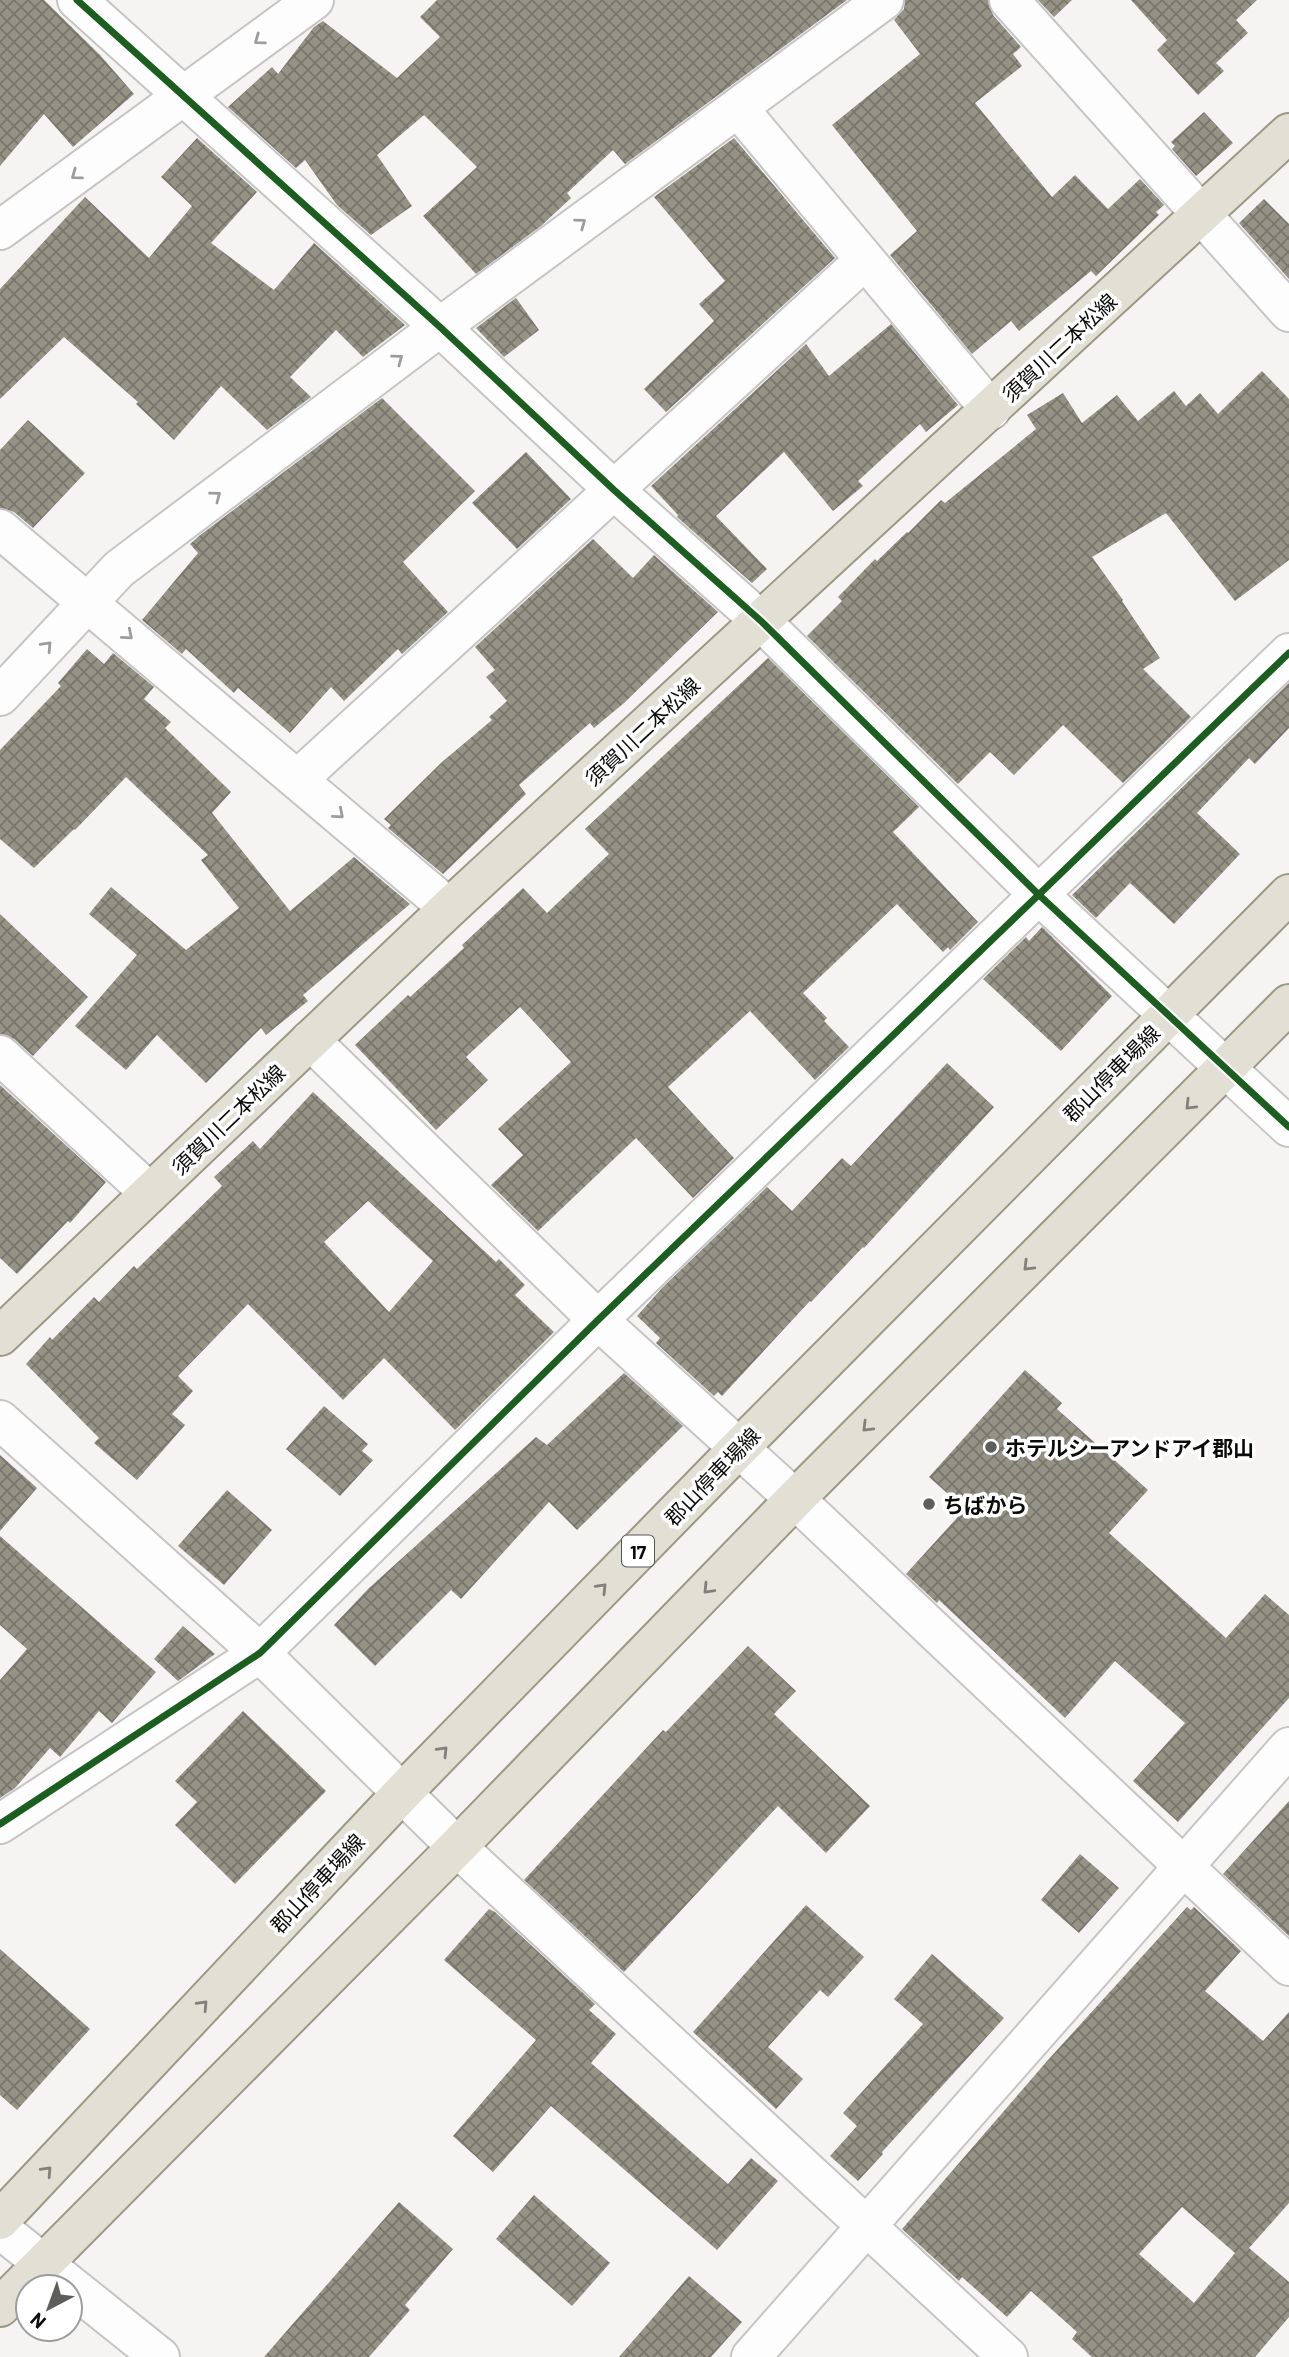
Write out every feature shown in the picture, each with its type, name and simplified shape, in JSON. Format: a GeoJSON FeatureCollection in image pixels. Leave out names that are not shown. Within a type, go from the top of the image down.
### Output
{"type":"FeatureCollection","features":[{"type":"Feature","properties":{"kind":"main road","name":"須賀川二本松線"},"geometry":{"type":"LineString","coordinates":[[0,1336],[449,908],[1289,133]]}},
{"type":"Feature","properties":{"kind":"main road","name":"郡山停車場線"},"geometry":{"type":"LineString","coordinates":[[0,2220],[401,1793],[737,1449],[1289,894]]}},
{"type":"Feature","properties":{"kind":"main road"},"geometry":{"type":"LineString","coordinates":[[0,2307],[457,1847],[795,1499],[1289,1004]]}},
{"type":"Feature","properties":{"kind":"street"},"geometry":{"type":"LineString","coordinates":[[77,0],[761,621],[1038,894],[1289,1127]]}},
{"type":"Feature","properties":{"kind":"street"},"geometry":{"type":"LineString","coordinates":[[0,230],[314,0]]}},
{"type":"Feature","properties":{"kind":"street"},"geometry":{"type":"LineString","coordinates":[[0,696],[119,569],[440,327],[884,0]]}},
{"type":"Feature","properties":{"kind":"street"},"geometry":{"type":"LineString","coordinates":[[1009,0],[1289,312]]}},
{"type":"Feature","properties":{"kind":"street"},"geometry":{"type":"LineString","coordinates":[[738,108],[991,410]]}},
{"type":"Feature","properties":{"kind":"street"},"geometry":{"type":"LineString","coordinates":[[298,779],[864,260]]}},
{"type":"Feature","properties":{"kind":"street"},"geometry":{"type":"LineString","coordinates":[[0,529],[449,908]]}},
{"type":"Feature","properties":{"kind":"street"},"geometry":{"type":"LineString","coordinates":[[0,1824],[260,1653],[598,1320],[1289,653]]}},
{"type":"Feature","properties":{"kind":"street"},"geometry":{"type":"LineString","coordinates":[[310,1040],[598,1320],[795,1499],[1289,1966]]}},
{"type":"Feature","properties":{"kind":"street"},"geometry":{"type":"LineString","coordinates":[[0,1055],[150,1193]]}},
{"type":"Feature","properties":{"kind":"street"},"geometry":{"type":"LineString","coordinates":[[0,1420],[260,1653],[457,1847],[1008,2357]]}},
{"type":"Feature","properties":{"kind":"street"},"geometry":{"type":"LineString","coordinates":[[751,2357],[1289,1747]]}},
{"type":"Feature","properties":{"kind":"street"},"geometry":{"type":"LineString","coordinates":[[0,2229],[160,2357]]}},
{"type":"Feature","properties":{"kind":"building"},"geometry":{"type":"Polygon","coordinates":[[[0,0],[44,0],[100,55],[134,94],[73,147],[44,114],[0,166],[0,0]]]}},
{"type":"Feature","properties":{"kind":"building"},"geometry":{"type":"Polygon","coordinates":[[[437,0],[847,0],[625,164],[613,150],[567,193],[571,198],[541,226],[476,274],[423,216],[477,167],[424,115],[377,155],[412,206],[371,235],[337,205],[305,160],[296,168],[228,107],[272,67],[278,74],[314,27],[323,21],[397,78],[440,37],[420,17],[437,0]]]}},
{"type":"Feature","properties":{"kind":"building"},"geometry":{"type":"Polygon","coordinates":[[[905,0],[988,0],[993,15],[1021,47],[1013,54],[1022,66],[975,103],[1052,197],[1075,175],[1108,209],[1140,179],[1164,205],[1156,212],[1159,215],[1096,276],[1091,271],[1019,331],[1011,321],[972,354],[890,255],[917,231],[832,125],[920,54],[894,20],[904,9],[905,0]]]}},
{"type":"Feature","properties":{"kind":"building"},"geometry":{"type":"Polygon","coordinates":[[[1038,0],[1072,0],[1054,17],[1038,0]]]}},
{"type":"Feature","properties":{"kind":"building"},"geometry":{"type":"Polygon","coordinates":[[[1131,0],[1257,0],[1236,20],[1248,33],[1216,63],[1224,71],[1198,95],[1157,50],[1167,40],[1131,0]]]}},
{"type":"Feature","properties":{"kind":"building"},"geometry":{"type":"Polygon","coordinates":[[[1204,112],[1233,143],[1196,176],[1172,149],[1175,146],[1171,142],[1204,112]]]}},
{"type":"Feature","properties":{"kind":"building"},"geometry":{"type":"Polygon","coordinates":[[[197,138],[257,192],[211,243],[274,290],[314,243],[405,325],[363,357],[336,330],[290,377],[311,397],[267,430],[221,386],[174,440],[136,404],[138,402],[64,337],[0,399],[0,289],[85,197],[149,258],[192,206],[161,177],[197,138]]]}},
{"type":"Feature","properties":{"kind":"building"},"geometry":{"type":"Polygon","coordinates":[[[734,138],[835,258],[666,412],[644,389],[714,321],[699,304],[725,281],[654,197],[734,138]]]}},
{"type":"Feature","properties":{"kind":"building"},"geometry":{"type":"Polygon","coordinates":[[[1264,199],[1289,224],[1289,279],[1239,223],[1264,199]]]}},
{"type":"Feature","properties":{"kind":"building"},"geometry":{"type":"Polygon","coordinates":[[[516,298],[539,330],[504,357],[476,328],[516,298]]]}},
{"type":"Feature","properties":{"kind":"building"},"geometry":{"type":"Polygon","coordinates":[[[891,324],[958,405],[926,432],[920,424],[858,481],[863,486],[833,511],[784,452],[716,516],[767,569],[752,583],[677,517],[651,486],[806,344],[829,376],[891,324]]]}},
{"type":"Feature","properties":{"kind":"building"},"geometry":{"type":"Polygon","coordinates":[[[1262,371],[1289,399],[1289,560],[1235,601],[1166,513],[1092,557],[1160,658],[1143,669],[1191,717],[1123,783],[1063,725],[1014,775],[990,752],[958,784],[807,636],[842,601],[838,597],[875,559],[877,561],[941,500],[945,503],[1036,429],[1027,415],[1063,393],[1082,423],[1117,395],[1138,421],[1174,391],[1186,406],[1200,393],[1218,414],[1262,371]]]}},
{"type":"Feature","properties":{"kind":"building"},"geometry":{"type":"Polygon","coordinates":[[[382,398],[475,491],[403,562],[448,612],[402,654],[398,649],[344,701],[331,687],[290,733],[238,688],[234,693],[186,649],[182,654],[142,620],[198,553],[190,544],[382,398]]]}},
{"type":"Feature","properties":{"kind":"building"},"geometry":{"type":"Polygon","coordinates":[[[28,420],[85,473],[33,528],[14,512],[0,508],[0,450],[28,420]]]}},
{"type":"Feature","properties":{"kind":"building"},"geometry":{"type":"Polygon","coordinates":[[[526,452],[571,499],[517,549],[472,503],[526,452]]]}},
{"type":"Feature","properties":{"kind":"building"},"geometry":{"type":"Polygon","coordinates":[[[593,539],[633,578],[654,555],[718,612],[624,703],[594,728],[590,723],[519,785],[526,794],[443,874],[388,828],[391,825],[384,819],[442,762],[492,720],[489,717],[507,701],[486,677],[495,670],[475,647],[593,539]]]}},
{"type":"Feature","properties":{"kind":"building"},"geometry":{"type":"Polygon","coordinates":[[[87,649],[104,664],[113,653],[154,687],[144,699],[171,722],[165,728],[231,792],[212,813],[290,911],[354,857],[410,904],[303,995],[308,1001],[266,1035],[261,1028],[206,1083],[157,1035],[126,1070],[75,1026],[137,955],[89,914],[111,887],[186,950],[239,908],[201,860],[208,855],[126,777],[34,868],[0,839],[0,750],[61,686],[58,683],[87,649]]]}},
{"type":"Feature","properties":{"kind":"building"},"geometry":{"type":"Polygon","coordinates":[[[768,658],[919,807],[893,832],[978,922],[950,950],[948,947],[943,952],[897,904],[803,993],[827,1018],[824,1021],[849,1047],[815,1080],[750,1011],[668,1087],[734,1158],[693,1198],[636,1138],[538,1231],[491,1185],[523,1155],[498,1129],[571,1062],[520,1007],[466,1057],[488,1080],[436,1130],[355,1045],[408,995],[410,997],[464,948],[462,945],[523,888],[547,913],[609,854],[585,829],[768,658]]]}},
{"type":"Feature","properties":{"kind":"building"},"geometry":{"type":"Polygon","coordinates":[[[1289,683],[1289,728],[1255,764],[1249,758],[1197,813],[1240,854],[1174,924],[1130,883],[1096,918],[1072,895],[1289,683]]]}},
{"type":"Feature","properties":{"kind":"building"},"geometry":{"type":"Polygon","coordinates":[[[0,914],[88,997],[33,1056],[14,1039],[0,1034],[0,914]]]}},
{"type":"Feature","properties":{"kind":"building"},"geometry":{"type":"Polygon","coordinates":[[[1042,927],[1112,996],[1061,1051],[983,979],[1026,937],[1029,941],[1042,927]]]}},
{"type":"Feature","properties":{"kind":"building"},"geometry":{"type":"Polygon","coordinates":[[[947,1063],[994,1107],[722,1396],[718,1392],[714,1396],[656,1343],[660,1338],[637,1316],[662,1288],[767,1187],[792,1211],[842,1158],[851,1166],[947,1063]]]}},
{"type":"Feature","properties":{"kind":"building"},"geometry":{"type":"Polygon","coordinates":[[[0,1085],[106,1182],[70,1223],[68,1221],[17,1274],[0,1258],[0,1085]]]}},
{"type":"Feature","properties":{"kind":"building"},"geometry":{"type":"Polygon","coordinates":[[[313,1092],[496,1262],[499,1259],[525,1285],[515,1295],[554,1332],[455,1430],[384,1358],[343,1400],[248,1304],[178,1376],[193,1391],[172,1414],[185,1425],[137,1480],[94,1443],[99,1438],[26,1364],[50,1337],[52,1340],[94,1297],[99,1302],[134,1266],[137,1269],[222,1186],[214,1177],[253,1141],[260,1149],[313,1092]],[[368,1201],[324,1242],[389,1312],[433,1261],[368,1201]]]}},
{"type":"Feature","properties":{"kind":"building"},"geometry":{"type":"Polygon","coordinates":[[[1025,1370],[1062,1403],[1057,1409],[1148,1490],[1109,1533],[1226,1638],[1265,1594],[1289,1615],[1289,1698],[1178,1822],[1133,1781],[1185,1723],[1115,1661],[1065,1718],[939,1600],[937,1603],[906,1574],[965,1509],[929,1477],[1025,1370]]]}},
{"type":"Feature","properties":{"kind":"building"},"geometry":{"type":"Polygon","coordinates":[[[624,1373],[683,1426],[577,1530],[549,1502],[461,1599],[451,1590],[375,1666],[334,1625],[368,1589],[536,1437],[547,1445],[624,1373]]]}},
{"type":"Feature","properties":{"kind":"building"},"geometry":{"type":"Polygon","coordinates":[[[324,1406],[368,1444],[362,1451],[373,1460],[340,1496],[286,1449],[324,1406]]]}},
{"type":"Feature","properties":{"kind":"building"},"geometry":{"type":"Polygon","coordinates":[[[0,1455],[37,1488],[0,1531],[0,1455]]]}},
{"type":"Feature","properties":{"kind":"building"},"geometry":{"type":"Polygon","coordinates":[[[227,1490],[272,1530],[224,1585],[178,1546],[227,1490]]]}},
{"type":"Feature","properties":{"kind":"building"},"geometry":{"type":"Polygon","coordinates":[[[0,1536],[156,1672],[112,1723],[99,1711],[60,1757],[50,1748],[15,1788],[0,1798],[0,1680],[27,1649],[0,1625],[0,1536]]]}},
{"type":"Feature","properties":{"kind":"building"},"geometry":{"type":"Polygon","coordinates":[[[183,1626],[215,1654],[178,1681],[154,1659],[183,1626]]]}},
{"type":"Feature","properties":{"kind":"building"},"geometry":{"type":"Polygon","coordinates":[[[748,1646],[796,1691],[774,1714],[870,1806],[826,1853],[778,1806],[624,1972],[524,1880],[663,1730],[666,1732],[748,1646]]]}},
{"type":"Feature","properties":{"kind":"building"},"geometry":{"type":"Polygon","coordinates":[[[243,1711],[326,1791],[235,1884],[175,1825],[197,1802],[175,1781],[243,1711]]]}},
{"type":"Feature","properties":{"kind":"building"},"geometry":{"type":"Polygon","coordinates":[[[1289,1801],[1289,1936],[1223,1874],[1289,1801]]]}},
{"type":"Feature","properties":{"kind":"building"},"geometry":{"type":"Polygon","coordinates":[[[1080,1854],[1119,1888],[1079,1933],[1041,1900],[1080,1854]]]}},
{"type":"Feature","properties":{"kind":"building"},"geometry":{"type":"Polygon","coordinates":[[[806,1905],[864,1957],[828,1997],[820,1990],[768,2047],[803,2079],[776,2109],[693,2032],[806,1905]]]}},
{"type":"Feature","properties":{"kind":"building"},"geometry":{"type":"Polygon","coordinates":[[[1187,1907],[1191,1910],[1194,1907],[1241,1951],[1205,1991],[1263,2041],[1289,2012],[1289,2203],[1249,2248],[1289,2282],[1289,2317],[1255,2357],[1092,2357],[1072,2339],[1077,2332],[1031,2291],[1007,2317],[962,2277],[959,2281],[902,2229],[1048,2060],[1187,1907]],[[1182,2207],[1139,2254],[1194,2303],[1235,2253],[1182,2207]]]}},
{"type":"Feature","properties":{"kind":"building"},"geometry":{"type":"Polygon","coordinates":[[[489,1909],[595,2004],[589,2010],[616,2034],[591,2063],[728,2184],[751,2158],[778,2181],[717,2250],[551,2106],[493,2172],[453,2136],[536,2040],[444,1960],[489,1909]]]}},
{"type":"Feature","properties":{"kind":"building"},"geometry":{"type":"Polygon","coordinates":[[[0,1949],[90,2029],[17,2110],[0,2095],[0,1949]]]}},
{"type":"Feature","properties":{"kind":"building"},"geometry":{"type":"Polygon","coordinates":[[[932,1954],[1004,2018],[858,2181],[830,2156],[857,2126],[843,2113],[923,2024],[894,1999],[932,1954]]]}},
{"type":"Feature","properties":{"kind":"building"},"geometry":{"type":"Polygon","coordinates":[[[534,2195],[610,2263],[572,2306],[496,2239],[534,2195]]]}},
{"type":"Feature","properties":{"kind":"building"},"geometry":{"type":"Polygon","coordinates":[[[399,2202],[453,2249],[405,2305],[410,2310],[369,2357],[264,2357],[399,2202]]]}},
{"type":"Feature","properties":{"kind":"building"},"geometry":{"type":"Polygon","coordinates":[[[689,2276],[742,2322],[711,2357],[619,2357],[689,2276]]]}},
{"type":"Feature","properties":{"kind":"cycle path"},"geometry":{"type":"LineString","coordinates":[[77,0],[761,621],[1038,894],[1289,1127]]}},
{"type":"Feature","properties":{"kind":"cycle path"},"geometry":{"type":"LineString","coordinates":[[0,1824],[260,1653],[598,1320],[1289,653]]}},
{"type":"Feature","properties":{"kind":"place","name":"ホテルシーアンドアイ郡山"},"geometry":{"type":"Point","coordinates":[991,1447]}},
{"type":"Feature","properties":{"kind":"place","name":"ちばから"},"geometry":{"type":"Point","coordinates":[929,1504]}}]}
